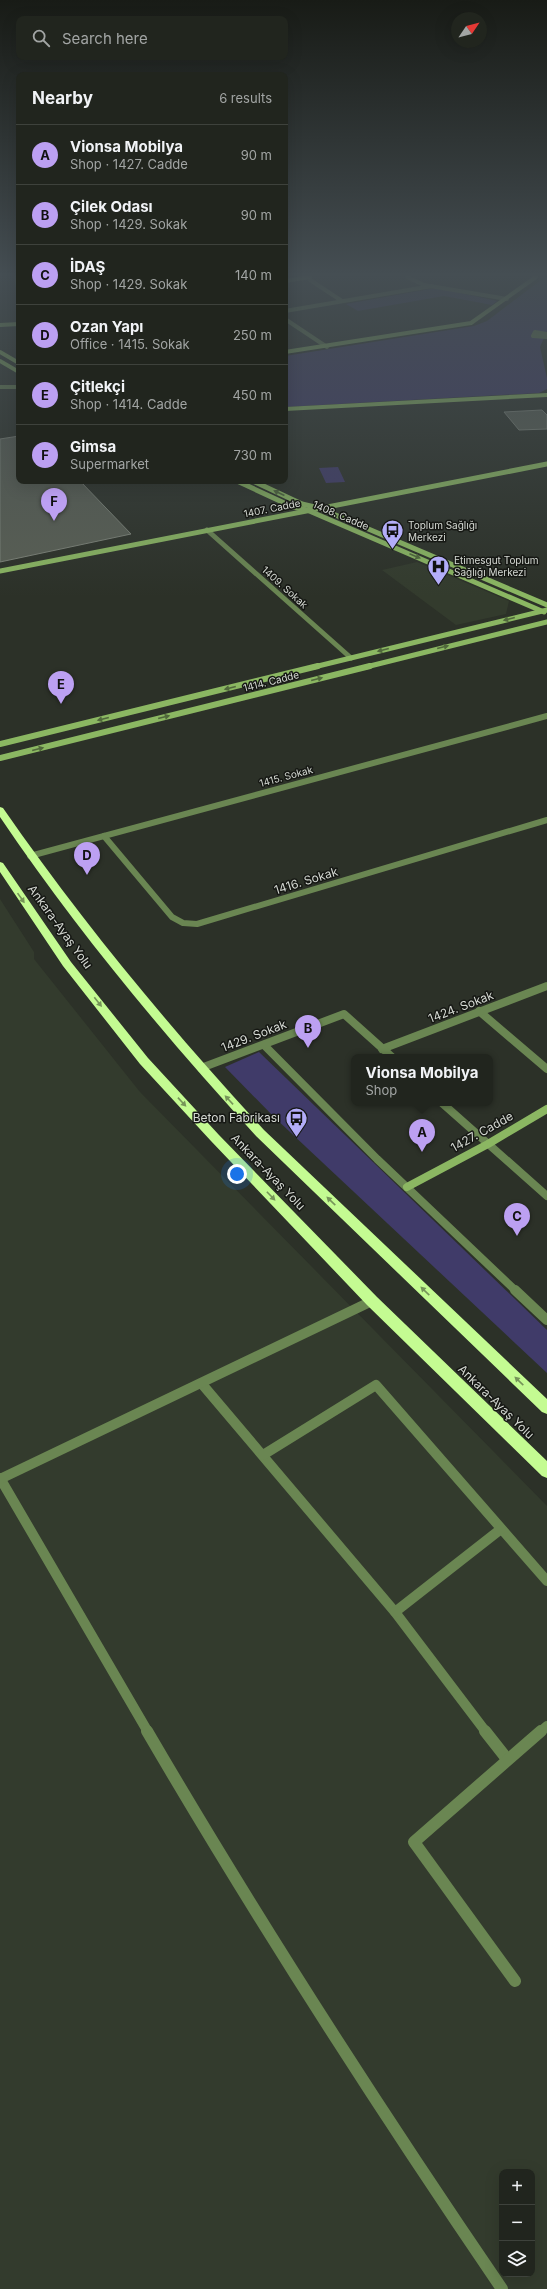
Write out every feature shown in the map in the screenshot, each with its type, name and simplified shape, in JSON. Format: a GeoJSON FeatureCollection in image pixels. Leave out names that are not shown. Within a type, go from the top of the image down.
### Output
{"type":"FeatureCollection","features":[{"type":"Feature","properties":{"kind":"highway","name":"Ankara-Ayaş Yolu"},"geometry":{"type":"LineString","coordinates":[[0,810],[30,856],[82,927],[201,1068],[260,1133],[547,1408]]}},
{"type":"Feature","properties":{"kind":"highway","name":"Ankara-Ayaş Yolu"},"geometry":{"type":"LineString","coordinates":[[0,865],[68,964],[144,1061],[215,1138],[372,1301],[547,1472]]}},
{"type":"Feature","properties":{"kind":"main road"},"geometry":{"type":"LineString","coordinates":[[288,409],[547,395]]}},
{"type":"Feature","properties":{"kind":"main road"},"geometry":{"type":"LineString","coordinates":[[288,414],[547,400]]}},
{"type":"Feature","properties":{"kind":"main road","name":"1407. Cadde"},"geometry":{"type":"LineString","coordinates":[[0,571],[547,464]]}},
{"type":"Feature","properties":{"kind":"main road","name":"1408. Cadde"},"geometry":{"type":"LineString","coordinates":[[243,484],[293,507],[307,510],[545,611]]}},
{"type":"Feature","properties":{"kind":"main road","name":"1408. Cadde"},"geometry":{"type":"LineString","coordinates":[[260,484],[302,504],[319,508],[547,605]]}},
{"type":"Feature","properties":{"kind":"main road","name":"1414. Cadde"},"geometry":{"type":"LineString","coordinates":[[0,744],[545,611]]}},
{"type":"Feature","properties":{"kind":"main road","name":"1414. Cadde"},"geometry":{"type":"LineString","coordinates":[[0,758],[547,622]]}},
{"type":"Feature","properties":{"kind":"main road","name":"1427. Cadde"},"geometry":{"type":"LineString","coordinates":[[407,1187],[488,1144],[547,1109]]}},
{"type":"Feature","properties":{"kind":"street"},"geometry":{"type":"LineString","coordinates":[[0,387],[16,387]]}},
{"type":"Feature","properties":{"kind":"street","name":"1409. Sokak"},"geometry":{"type":"LineString","coordinates":[[207,530],[351,658]]}},
{"type":"Feature","properties":{"kind":"street","name":"1415. Sokak"},"geometry":{"type":"LineString","coordinates":[[30,856],[547,716]]}},
{"type":"Feature","properties":{"kind":"street"},"geometry":{"type":"LineString","coordinates":[[540,718],[547,724]]}},
{"type":"Feature","properties":{"kind":"street","name":"1416. Sokak"},"geometry":{"type":"LineString","coordinates":[[104,836],[172,917],[183,923],[197,924],[547,820]]}},
{"type":"Feature","properties":{"kind":"street","name":"1424. Sokak"},"geometry":{"type":"LineString","coordinates":[[382,1048],[547,986]]}},
{"type":"Feature","properties":{"kind":"street"},"geometry":{"type":"LineString","coordinates":[[479,1012],[547,1069]]}},
{"type":"Feature","properties":{"kind":"street","name":"1429. Sokak"},"geometry":{"type":"LineString","coordinates":[[201,1068],[344,1014],[389,1054]]}},
{"type":"Feature","properties":{"kind":"street"},"geometry":{"type":"LineString","coordinates":[[264,1045],[407,1187],[547,1320]]}},
{"type":"Feature","properties":{"kind":"street"},"geometry":{"type":"LineString","coordinates":[[445,1106],[547,1196]]}},
{"type":"Feature","properties":{"kind":"street"},"geometry":{"type":"LineString","coordinates":[[372,1301],[202,1384],[0,1478],[153,1742],[298,1981],[440,2199],[502,2289]]}},
{"type":"Feature","properties":{"kind":"street"},"geometry":{"type":"LineString","coordinates":[[202,1384],[264,1455],[395,1612],[507,1759]]}},
{"type":"Feature","properties":{"kind":"street"},"geometry":{"type":"LineString","coordinates":[[264,1455],[376,1385],[547,1581]]}},
{"type":"Feature","properties":{"kind":"street"},"geometry":{"type":"LineString","coordinates":[[395,1612],[501,1529]]}},
{"type":"Feature","properties":{"kind":"street"},"geometry":{"type":"LineString","coordinates":[[515,1981],[414,1842],[507,1759],[547,1726]]}},
{"type":"Feature","properties":{"kind":"shaded area"},"geometry":{"type":"Polygon","coordinates":[[[288,384],[547,384],[547,389],[539,393],[288,407],[288,384]]]}},
{"type":"Feature","properties":{"kind":"shaded area"},"geometry":{"type":"Polygon","coordinates":[[[338,467],[345,482],[326,483],[319,468],[338,467]]]}},
{"type":"Feature","properties":{"kind":"shaded area","name":"Etimesgut Toplum Sağlığı Merkezi"},"geometry":{"type":"Polygon","coordinates":[[[417,562],[509,601],[506,614],[456,625],[382,570],[417,562]]]}},
{"type":"Feature","properties":{"kind":"shaded area"},"geometry":{"type":"Polygon","coordinates":[[[0,899],[34,952],[34,959],[140,1092],[547,1506],[547,2289],[0,2289],[0,899]]]}},
{"type":"Feature","properties":{"kind":"shaded area"},"geometry":{"type":"Polygon","coordinates":[[[259,1052],[547,1330],[547,1373],[274,1117],[225,1067],[259,1052]]]}},
{"type":"Feature","properties":{"kind":"building"},"geometry":{"type":"Polygon","coordinates":[[[542,410],[547,415],[547,429],[519,430],[504,412],[542,410]]]}},
{"type":"Feature","properties":{"kind":"building"},"geometry":{"type":"Polygon","coordinates":[[[16,436],[16,484],[83,484],[131,534],[0,562],[0,439],[16,436]]]}},
{"type":"Feature","properties":{"kind":"place","name":"Gimsa"},"geometry":{"type":"Point","coordinates":[54,521]}},
{"type":"Feature","properties":{"kind":"place","name":"Toplum Sağlığı Merkezi"},"geometry":{"type":"Point","coordinates":[393,550]}},
{"type":"Feature","properties":{"kind":"place","name":"Etimesgut Toplum Sağlığı Merkezi"},"geometry":{"type":"Point","coordinates":[438,586]}},
{"type":"Feature","properties":{"kind":"place","name":"Çitlekçi"},"geometry":{"type":"Point","coordinates":[61,704]}},
{"type":"Feature","properties":{"kind":"place","name":"Ozan Yapı"},"geometry":{"type":"Point","coordinates":[87,875]}},
{"type":"Feature","properties":{"kind":"place","name":"Çilek Odası"},"geometry":{"type":"Point","coordinates":[308,1048]}},
{"type":"Feature","properties":{"kind":"place","name":"Beton Fabrikası"},"geometry":{"type":"Point","coordinates":[296,1138]}},
{"type":"Feature","properties":{"kind":"place","name":"Vionsa Mobilya"},"geometry":{"type":"Point","coordinates":[422,1152]}},
{"type":"Feature","properties":{"kind":"place","name":"İDAŞ"},"geometry":{"type":"Point","coordinates":[517,1236]}}]}
